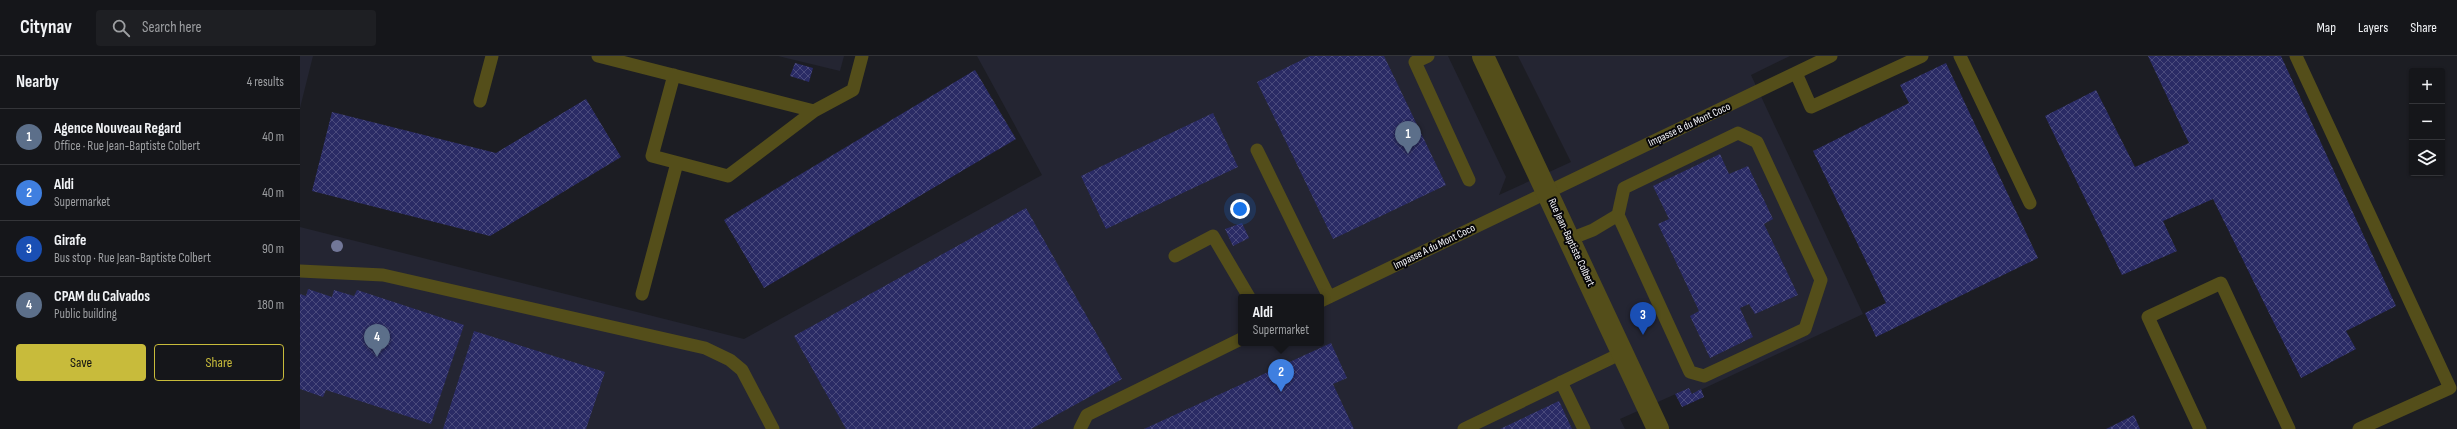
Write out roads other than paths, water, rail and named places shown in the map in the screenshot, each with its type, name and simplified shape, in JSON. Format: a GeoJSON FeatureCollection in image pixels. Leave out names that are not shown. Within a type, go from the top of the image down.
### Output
{"type":"FeatureCollection","features":[{"type":"Feature","properties":{"kind":"street","name":"Rue Jean-Baptiste Colbert"},"geometry":{"type":"LineString","coordinates":[[1483,56],[1624,352],[1658,429]]}},
{"type":"Feature","properties":{"kind":"lane"},"geometry":{"type":"LineString","coordinates":[[480,100],[492,56]]}},
{"type":"Feature","properties":{"kind":"lane"},"geometry":{"type":"LineString","coordinates":[[598,56],[814,111]]}},
{"type":"Feature","properties":{"kind":"lane"},"geometry":{"type":"LineString","coordinates":[[674,75],[652,156],[728,176],[814,111],[853,90],[862,56]]}},
{"type":"Feature","properties":{"kind":"lane"},"geometry":{"type":"LineString","coordinates":[[1428,56],[1415,62],[1469,180]]}},
{"type":"Feature","properties":{"kind":"lane","name":"Impasse B du Mont Coco"},"geometry":{"type":"LineString","coordinates":[[1547,191],[1831,56]]}},
{"type":"Feature","properties":{"kind":"lane"},"geometry":{"type":"LineString","coordinates":[[1796,73],[1811,107],[1922,56]]}},
{"type":"Feature","properties":{"kind":"lane"},"geometry":{"type":"LineString","coordinates":[[1960,56],[2030,203]]}},
{"type":"Feature","properties":{"kind":"lane"},"geometry":{"type":"LineString","coordinates":[[2296,56],[2450,388],[2360,429]]}},
{"type":"Feature","properties":{"kind":"lane"},"geometry":{"type":"LineString","coordinates":[[1570,239],[1593,230],[1618,215],[1624,188],[1738,133],[1757,142],[1821,280],[1805,329],[1704,376],[1690,372],[1618,215]]}},
{"type":"Feature","properties":{"kind":"lane"},"geometry":{"type":"LineString","coordinates":[[1257,150],[1323,294]]}},
{"type":"Feature","properties":{"kind":"lane"},"geometry":{"type":"LineString","coordinates":[[642,294],[677,163]]}},
{"type":"Feature","properties":{"kind":"lane","name":"Impasse A du Mont Coco"},"geometry":{"type":"LineString","coordinates":[[1325,299],[1547,191]]}},
{"type":"Feature","properties":{"kind":"lane"},"geometry":{"type":"LineString","coordinates":[[1175,256],[1213,236],[1247,294]]}},
{"type":"Feature","properties":{"kind":"lane"},"geometry":{"type":"LineString","coordinates":[[300,271],[383,275],[705,348],[730,360],[742,370],[773,429]]}},
{"type":"Feature","properties":{"kind":"lane"},"geometry":{"type":"LineString","coordinates":[[2200,429],[2148,317],[2221,283],[2289,429]]}},
{"type":"Feature","properties":{"kind":"lane"},"geometry":{"type":"LineString","coordinates":[[1080,429],[1087,415],[1238,340]]}},
{"type":"Feature","properties":{"kind":"lane"},"geometry":{"type":"LineString","coordinates":[[1464,429],[1624,352]]}},
{"type":"Feature","properties":{"kind":"lane"},"geometry":{"type":"LineString","coordinates":[[1561,382],[1584,429]]}},
{"type":"Feature","properties":{"kind":"place","name":"Agence Nouveau Regard"},"geometry":{"type":"Point","coordinates":[1408,154]}},
{"type":"Feature","properties":{"kind":"place","name":"Girafe"},"geometry":{"type":"Point","coordinates":[1643,335]}},
{"type":"Feature","properties":{"kind":"place","name":"CPAM du Calvados"},"geometry":{"type":"Point","coordinates":[377,357]}},
{"type":"Feature","properties":{"kind":"place","name":"Aldi"},"geometry":{"type":"Point","coordinates":[1281,392]}}]}
